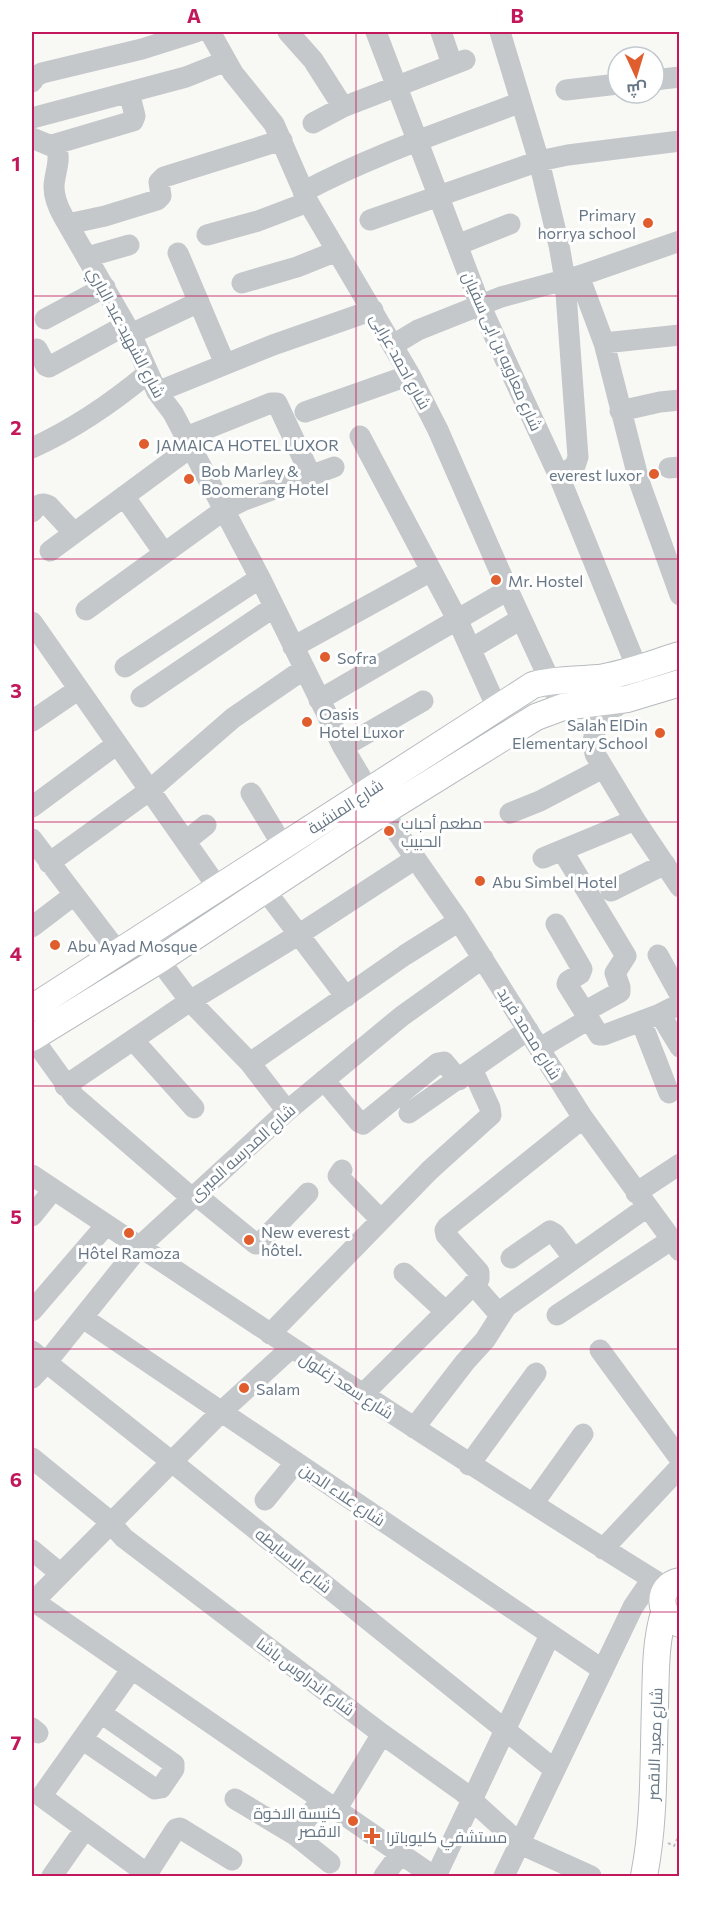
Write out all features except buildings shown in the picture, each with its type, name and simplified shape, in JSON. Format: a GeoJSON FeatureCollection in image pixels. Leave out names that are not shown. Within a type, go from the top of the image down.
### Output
{"type":"FeatureCollection","features":[{"type":"Feature","properties":{"kind":"main road","name":"شارع المنشية"},"geometry":{"type":"LineString","coordinates":[[32,1008],[533,685],[550,681],[600,677],[680,655]]}},
{"type":"Feature","properties":{"kind":"main road","name":"شارع المنشية"},"geometry":{"type":"LineString","coordinates":[[32,1037],[159,960],[383,812],[536,717],[563,707],[627,699],[680,683]]}},
{"type":"Feature","properties":{"kind":"main road","name":"شارع معبد الاقصر"},"geometry":{"type":"LineString","coordinates":[[644,1876],[652,1801],[657,1641],[668,1597]]}},
{"type":"Feature","properties":{"kind":"street"},"geometry":{"type":"LineString","coordinates":[[32,82],[42,73],[142,49],[196,32]]}},
{"type":"Feature","properties":{"kind":"street","name":"شارع احمد عرابى"},"geometry":{"type":"LineString","coordinates":[[210,32],[226,61],[274,124],[305,197],[410,375],[438,430],[521,619],[563,707]]}},
{"type":"Feature","properties":{"kind":"street","name":"شارع معاويه بن ابى سفيان"},"geometry":{"type":"LineString","coordinates":[[376,32],[480,305],[559,476],[637,668]]}},
{"type":"Feature","properties":{"kind":"street"},"geometry":{"type":"LineString","coordinates":[[313,123],[343,107],[458,62],[441,32]]}},
{"type":"Feature","properties":{"kind":"street"},"geometry":{"type":"LineString","coordinates":[[501,32],[539,161],[559,245],[572,278],[604,343],[639,481],[680,595]]}},
{"type":"Feature","properties":{"kind":"street"},"geometry":{"type":"LineString","coordinates":[[300,35],[343,107]]}},
{"type":"Feature","properties":{"kind":"street"},"geometry":{"type":"LineString","coordinates":[[32,118],[186,77],[226,61]]}},
{"type":"Feature","properties":{"kind":"street"},"geometry":{"type":"LineString","coordinates":[[566,90],[606,85]]}},
{"type":"Feature","properties":{"kind":"street"},"geometry":{"type":"LineString","coordinates":[[32,138],[52,145],[133,121],[135,116],[129,92]]}},
{"type":"Feature","properties":{"kind":"street"},"geometry":{"type":"LineString","coordinates":[[207,235],[258,221],[305,197],[342,173],[417,141],[521,102]]}},
{"type":"Feature","properties":{"kind":"street"},"geometry":{"type":"LineString","coordinates":[[68,224],[105,216],[157,200],[161,196],[159,185],[161,179],[282,140]]}},
{"type":"Feature","properties":{"kind":"street"},"geometry":{"type":"LineString","coordinates":[[370,220],[539,161],[568,155],[680,141]]}},
{"type":"Feature","properties":{"kind":"street","name":"شارع الشهيد عبد الباري"},"geometry":{"type":"LineString","coordinates":[[52,145],[58,152],[54,188],[57,202],[129,329],[157,392],[173,413],[260,578],[343,747],[369,791]]}},
{"type":"Feature","properties":{"kind":"street"},"geometry":{"type":"LineString","coordinates":[[457,245],[510,224]]}},
{"type":"Feature","properties":{"kind":"street"},"geometry":{"type":"LineString","coordinates":[[393,345],[418,330],[480,305],[572,278],[680,242]]}},
{"type":"Feature","properties":{"kind":"street"},"geometry":{"type":"LineString","coordinates":[[87,257],[129,245]]}},
{"type":"Feature","properties":{"kind":"street"},"geometry":{"type":"LineString","coordinates":[[242,283],[297,267],[337,251]]}},
{"type":"Feature","properties":{"kind":"street"},"geometry":{"type":"LineString","coordinates":[[178,253],[225,364]]}},
{"type":"Feature","properties":{"kind":"street"},"geometry":{"type":"LineString","coordinates":[[559,476],[575,466],[578,457],[572,278]]}},
{"type":"Feature","properties":{"kind":"street"},"geometry":{"type":"LineString","coordinates":[[45,319],[105,287]]}},
{"type":"Feature","properties":{"kind":"street"},"geometry":{"type":"LineString","coordinates":[[37,349],[46,366],[51,367],[129,329],[199,302]]}},
{"type":"Feature","properties":{"kind":"street"},"geometry":{"type":"LineString","coordinates":[[157,392],[316,329],[373,310]]}},
{"type":"Feature","properties":{"kind":"street"},"geometry":{"type":"LineString","coordinates":[[604,343],[680,335]]}},
{"type":"Feature","properties":{"kind":"street"},"geometry":{"type":"LineString","coordinates":[[32,448],[100,410],[148,373]]}},
{"type":"Feature","properties":{"kind":"street"},"geometry":{"type":"LineString","coordinates":[[305,412],[410,375]]}},
{"type":"Feature","properties":{"kind":"street"},"geometry":{"type":"LineString","coordinates":[[620,411],[680,400]]}},
{"type":"Feature","properties":{"kind":"street"},"geometry":{"type":"LineString","coordinates":[[50,551],[124,496],[188,442],[271,403],[277,403],[311,476]]}},
{"type":"Feature","properties":{"kind":"street"},"geometry":{"type":"LineString","coordinates":[[360,436],[457,620],[497,708]]}},
{"type":"Feature","properties":{"kind":"street"},"geometry":{"type":"LineString","coordinates":[[87,610],[224,510],[242,501],[334,467]]}},
{"type":"Feature","properties":{"kind":"street"},"geometry":{"type":"LineString","coordinates":[[124,496],[164,553]]}},
{"type":"Feature","properties":{"kind":"street"},"geometry":{"type":"LineString","coordinates":[[32,512],[37,505],[50,506],[74,533]]}},
{"type":"Feature","properties":{"kind":"street"},"geometry":{"type":"LineString","coordinates":[[293,647],[431,571]]}},
{"type":"Feature","properties":{"kind":"street"},"geometry":{"type":"LineString","coordinates":[[125,667],[260,578]]}},
{"type":"Feature","properties":{"kind":"street"},"geometry":{"type":"LineString","coordinates":[[319,700],[508,590]]}},
{"type":"Feature","properties":{"kind":"street"},"geometry":{"type":"LineString","coordinates":[[141,697],[274,607]]}},
{"type":"Feature","properties":{"kind":"street"},"geometry":{"type":"LineString","coordinates":[[471,650],[521,619]]}},
{"type":"Feature","properties":{"kind":"street"},"geometry":{"type":"LineString","coordinates":[[32,622],[218,888]]}},
{"type":"Feature","properties":{"kind":"street"},"geometry":{"type":"LineString","coordinates":[[49,863],[150,790],[225,724],[304,669]]}},
{"type":"Feature","properties":{"kind":"street"},"geometry":{"type":"LineString","coordinates":[[32,721],[79,689]]}},
{"type":"Feature","properties":{"kind":"street"},"geometry":{"type":"LineString","coordinates":[[627,699],[603,716],[596,728],[593,741],[595,754],[635,820],[680,887]]}},
{"type":"Feature","properties":{"kind":"street"},"geometry":{"type":"LineString","coordinates":[[343,747],[423,701]]}},
{"type":"Feature","properties":{"kind":"street"},"geometry":{"type":"LineString","coordinates":[[32,807],[117,744]]}},
{"type":"Feature","properties":{"kind":"street"},"geometry":{"type":"LineString","coordinates":[[510,813],[540,801],[603,768]]}},
{"type":"Feature","properties":{"kind":"street"},"geometry":{"type":"LineString","coordinates":[[250,793],[283,846]]}},
{"type":"Feature","properties":{"kind":"street","name":"شارع محمد فريد"},"geometry":{"type":"LineString","coordinates":[[383,812],[459,921],[583,1118],[675,1245]]}},
{"type":"Feature","properties":{"kind":"street"},"geometry":{"type":"LineString","coordinates":[[540,1048],[620,992],[615,974],[626,958],[553,854],[635,820]]}},
{"type":"Feature","properties":{"kind":"street"},"geometry":{"type":"LineString","coordinates":[[186,841],[206,825]]}},
{"type":"Feature","properties":{"kind":"street"},"geometry":{"type":"LineString","coordinates":[[32,839],[118,952]]}},
{"type":"Feature","properties":{"kind":"street"},"geometry":{"type":"LineString","coordinates":[[65,1086],[190,1001],[298,935],[415,859]]}},
{"type":"Feature","properties":{"kind":"street"},"geometry":{"type":"LineString","coordinates":[[611,891],[665,864]]}},
{"type":"Feature","properties":{"kind":"street"},"geometry":{"type":"LineString","coordinates":[[266,890],[346,997]]}},
{"type":"Feature","properties":{"kind":"street"},"geometry":{"type":"LineString","coordinates":[[32,927],[74,896]]}},
{"type":"Feature","properties":{"kind":"street"},"geometry":{"type":"LineString","coordinates":[[250,1063],[459,921]]}},
{"type":"Feature","properties":{"kind":"street"},"geometry":{"type":"LineString","coordinates":[[556,924],[582,969],[580,974],[567,984],[597,1033],[602,1035],[650,1018],[680,1004]]}},
{"type":"Feature","properties":{"kind":"street"},"geometry":{"type":"LineString","coordinates":[[658,955],[680,995]]}},
{"type":"Feature","properties":{"kind":"street","name":"شارع المدرسه الميرى"},"geometry":{"type":"LineString","coordinates":[[36,1364],[83,1318],[139,1247],[287,1110],[402,1016],[483,958]]}},
{"type":"Feature","properties":{"kind":"street"},"geometry":{"type":"LineString","coordinates":[[159,960],[190,1001],[250,1063],[287,1110]]}},
{"type":"Feature","properties":{"kind":"street"},"geometry":{"type":"LineString","coordinates":[[650,1018],[680,1047]]}},
{"type":"Feature","properties":{"kind":"street"},"geometry":{"type":"LineString","coordinates":[[650,1018],[669,1093]]}},
{"type":"Feature","properties":{"kind":"street"},"geometry":{"type":"LineString","coordinates":[[410,1113],[528,1030]]}},
{"type":"Feature","properties":{"kind":"street"},"geometry":{"type":"LineString","coordinates":[[32,1037],[65,1086],[86,1108],[194,1197],[256,1244],[260,1243],[308,1193]]}},
{"type":"Feature","properties":{"kind":"street"},"geometry":{"type":"LineString","coordinates":[[134,1041],[194,1108]]}},
{"type":"Feature","properties":{"kind":"street"},"geometry":{"type":"LineString","coordinates":[[270,1334],[430,1170],[491,1115],[490,1108],[465,1075],[444,1062],[438,1063],[363,1124],[324,1080]]}},
{"type":"Feature","properties":{"kind":"street"},"geometry":{"type":"LineString","coordinates":[[362,1395],[479,1279],[479,1272],[446,1235],[445,1230],[583,1118]]}},
{"type":"Feature","properties":{"kind":"street"},"geometry":{"type":"LineString","coordinates":[[414,1428],[485,1340],[506,1307],[574,1259],[680,1164]]}},
{"type":"Feature","properties":{"kind":"street"},"geometry":{"type":"LineString","coordinates":[[342,1170],[338,1176],[381,1220]]}},
{"type":"Feature","properties":{"kind":"street","name":"شارع سعد زغلول"},"geometry":{"type":"LineString","coordinates":[[32,1175],[362,1395],[603,1549],[668,1597]]}},
{"type":"Feature","properties":{"kind":"street"},"geometry":{"type":"LineString","coordinates":[[32,1216],[53,1190]]}},
{"type":"Feature","properties":{"kind":"street"},"geometry":{"type":"LineString","coordinates":[[32,1311],[106,1225]]}},
{"type":"Feature","properties":{"kind":"street"},"geometry":{"type":"LineString","coordinates":[[512,1258],[550,1232],[555,1234],[574,1259]]}},
{"type":"Feature","properties":{"kind":"street"},"geometry":{"type":"LineString","coordinates":[[557,1315],[675,1245]]}},
{"type":"Feature","properties":{"kind":"street"},"geometry":{"type":"LineString","coordinates":[[404,1273],[446,1312]]}},
{"type":"Feature","properties":{"kind":"street"},"geometry":{"type":"LineString","coordinates":[[473,1284],[500,1315]]}},
{"type":"Feature","properties":{"kind":"street","name":"شارع علاء الدين"},"geometry":{"type":"LineString","coordinates":[[83,1318],[603,1670]]}},
{"type":"Feature","properties":{"kind":"street"},"geometry":{"type":"LineString","coordinates":[[291,1348],[221,1412],[32,1601],[434,1876],[550,1635]]}},
{"type":"Feature","properties":{"kind":"street"},"geometry":{"type":"LineString","coordinates":[[600,1350],[680,1459]]}},
{"type":"Feature","properties":{"kind":"street","name":"شارع الاسايطه"},"geometry":{"type":"LineString","coordinates":[[36,1364],[172,1462],[555,1770]]}},
{"type":"Feature","properties":{"kind":"street"},"geometry":{"type":"LineString","coordinates":[[469,1465],[536,1372]]}},
{"type":"Feature","properties":{"kind":"street"},"geometry":{"type":"LineString","coordinates":[[533,1504],[583,1434]]}},
{"type":"Feature","properties":{"kind":"street","name":"شارع اندراوس باشا"},"geometry":{"type":"LineString","coordinates":[[32,1458],[111,1524],[124,1538],[382,1734],[473,1799],[520,1844],[585,1875]]}},
{"type":"Feature","properties":{"kind":"street"},"geometry":{"type":"LineString","coordinates":[[265,1500],[296,1462]]}},
{"type":"Feature","properties":{"kind":"street"},"geometry":{"type":"LineString","coordinates":[[603,1549],[680,1467]]}},
{"type":"Feature","properties":{"kind":"street"},"geometry":{"type":"LineString","coordinates":[[32,1550],[61,1574]]}},
{"type":"Feature","properties":{"kind":"street"},"geometry":{"type":"LineString","coordinates":[[504,1876],[633,1607],[668,1597]]}},
{"type":"Feature","properties":{"kind":"street"},"geometry":{"type":"LineString","coordinates":[[131,1670],[37,1805],[85,1829],[122,1869],[148,1875],[176,1829],[180,1828],[232,1860]]}},
{"type":"Feature","properties":{"kind":"street"},"geometry":{"type":"LineString","coordinates":[[82,1738],[159,1790],[174,1769],[174,1764],[101,1713]]}},
{"type":"Feature","properties":{"kind":"street"},"geometry":{"type":"LineString","coordinates":[[295,1835],[329,1805],[382,1734]]}},
{"type":"Feature","properties":{"kind":"street"},"geometry":{"type":"LineString","coordinates":[[235,1799],[295,1835],[330,1863]]}},
{"type":"Feature","properties":{"kind":"street"},"geometry":{"type":"LineString","coordinates":[[52,1876],[85,1829]]}},
{"type":"Feature","properties":{"kind":"street"},"geometry":{"type":"LineString","coordinates":[[384,1876],[400,1854]]}},
{"type":"Feature","properties":{"kind":"place","name":"Primary horrya school"},"geometry":{"type":"Point","coordinates":[648,223]}},
{"type":"Feature","properties":{"kind":"place","name":"JAMAICA HOTEL LUXOR"},"geometry":{"type":"Point","coordinates":[144,444]}},
{"type":"Feature","properties":{"kind":"place","name":"everest luxor"},"geometry":{"type":"Point","coordinates":[654,474]}},
{"type":"Feature","properties":{"kind":"place","name":"Bob Marley & Boomerang Hotel"},"geometry":{"type":"Point","coordinates":[189,479]}},
{"type":"Feature","properties":{"kind":"place","name":"Mr. Hostel"},"geometry":{"type":"Point","coordinates":[496,580]}},
{"type":"Feature","properties":{"kind":"place","name":"Sofra"},"geometry":{"type":"Point","coordinates":[325,657]}},
{"type":"Feature","properties":{"kind":"place","name":"Oasis Hotel Luxor"},"geometry":{"type":"Point","coordinates":[307,722]}},
{"type":"Feature","properties":{"kind":"place","name":"Salah ElDin Elementary School"},"geometry":{"type":"Point","coordinates":[660,733]}},
{"type":"Feature","properties":{"kind":"place","name":"مطعم أحباب الحبيب"},"geometry":{"type":"Point","coordinates":[389,831]}},
{"type":"Feature","properties":{"kind":"place","name":"Abu Simbel Hotel"},"geometry":{"type":"Point","coordinates":[480,881]}},
{"type":"Feature","properties":{"kind":"place","name":"Abu Ayad Mosque"},"geometry":{"type":"Point","coordinates":[55,945]}},
{"type":"Feature","properties":{"kind":"place","name":"Hôtel Ramoza"},"geometry":{"type":"Point","coordinates":[129,1233]}},
{"type":"Feature","properties":{"kind":"place","name":"New everest hôtel."},"geometry":{"type":"Point","coordinates":[249,1240]}},
{"type":"Feature","properties":{"kind":"place","name":"Salam"},"geometry":{"type":"Point","coordinates":[244,1388]}},
{"type":"Feature","properties":{"kind":"place","name":"كنيسة الاخوة الاقصر"},"geometry":{"type":"Point","coordinates":[353,1821]}},
{"type":"Feature","properties":{"kind":"place","name":"مستشفي كليوباترا"},"geometry":{"type":"Point","coordinates":[372,1836]}}]}
